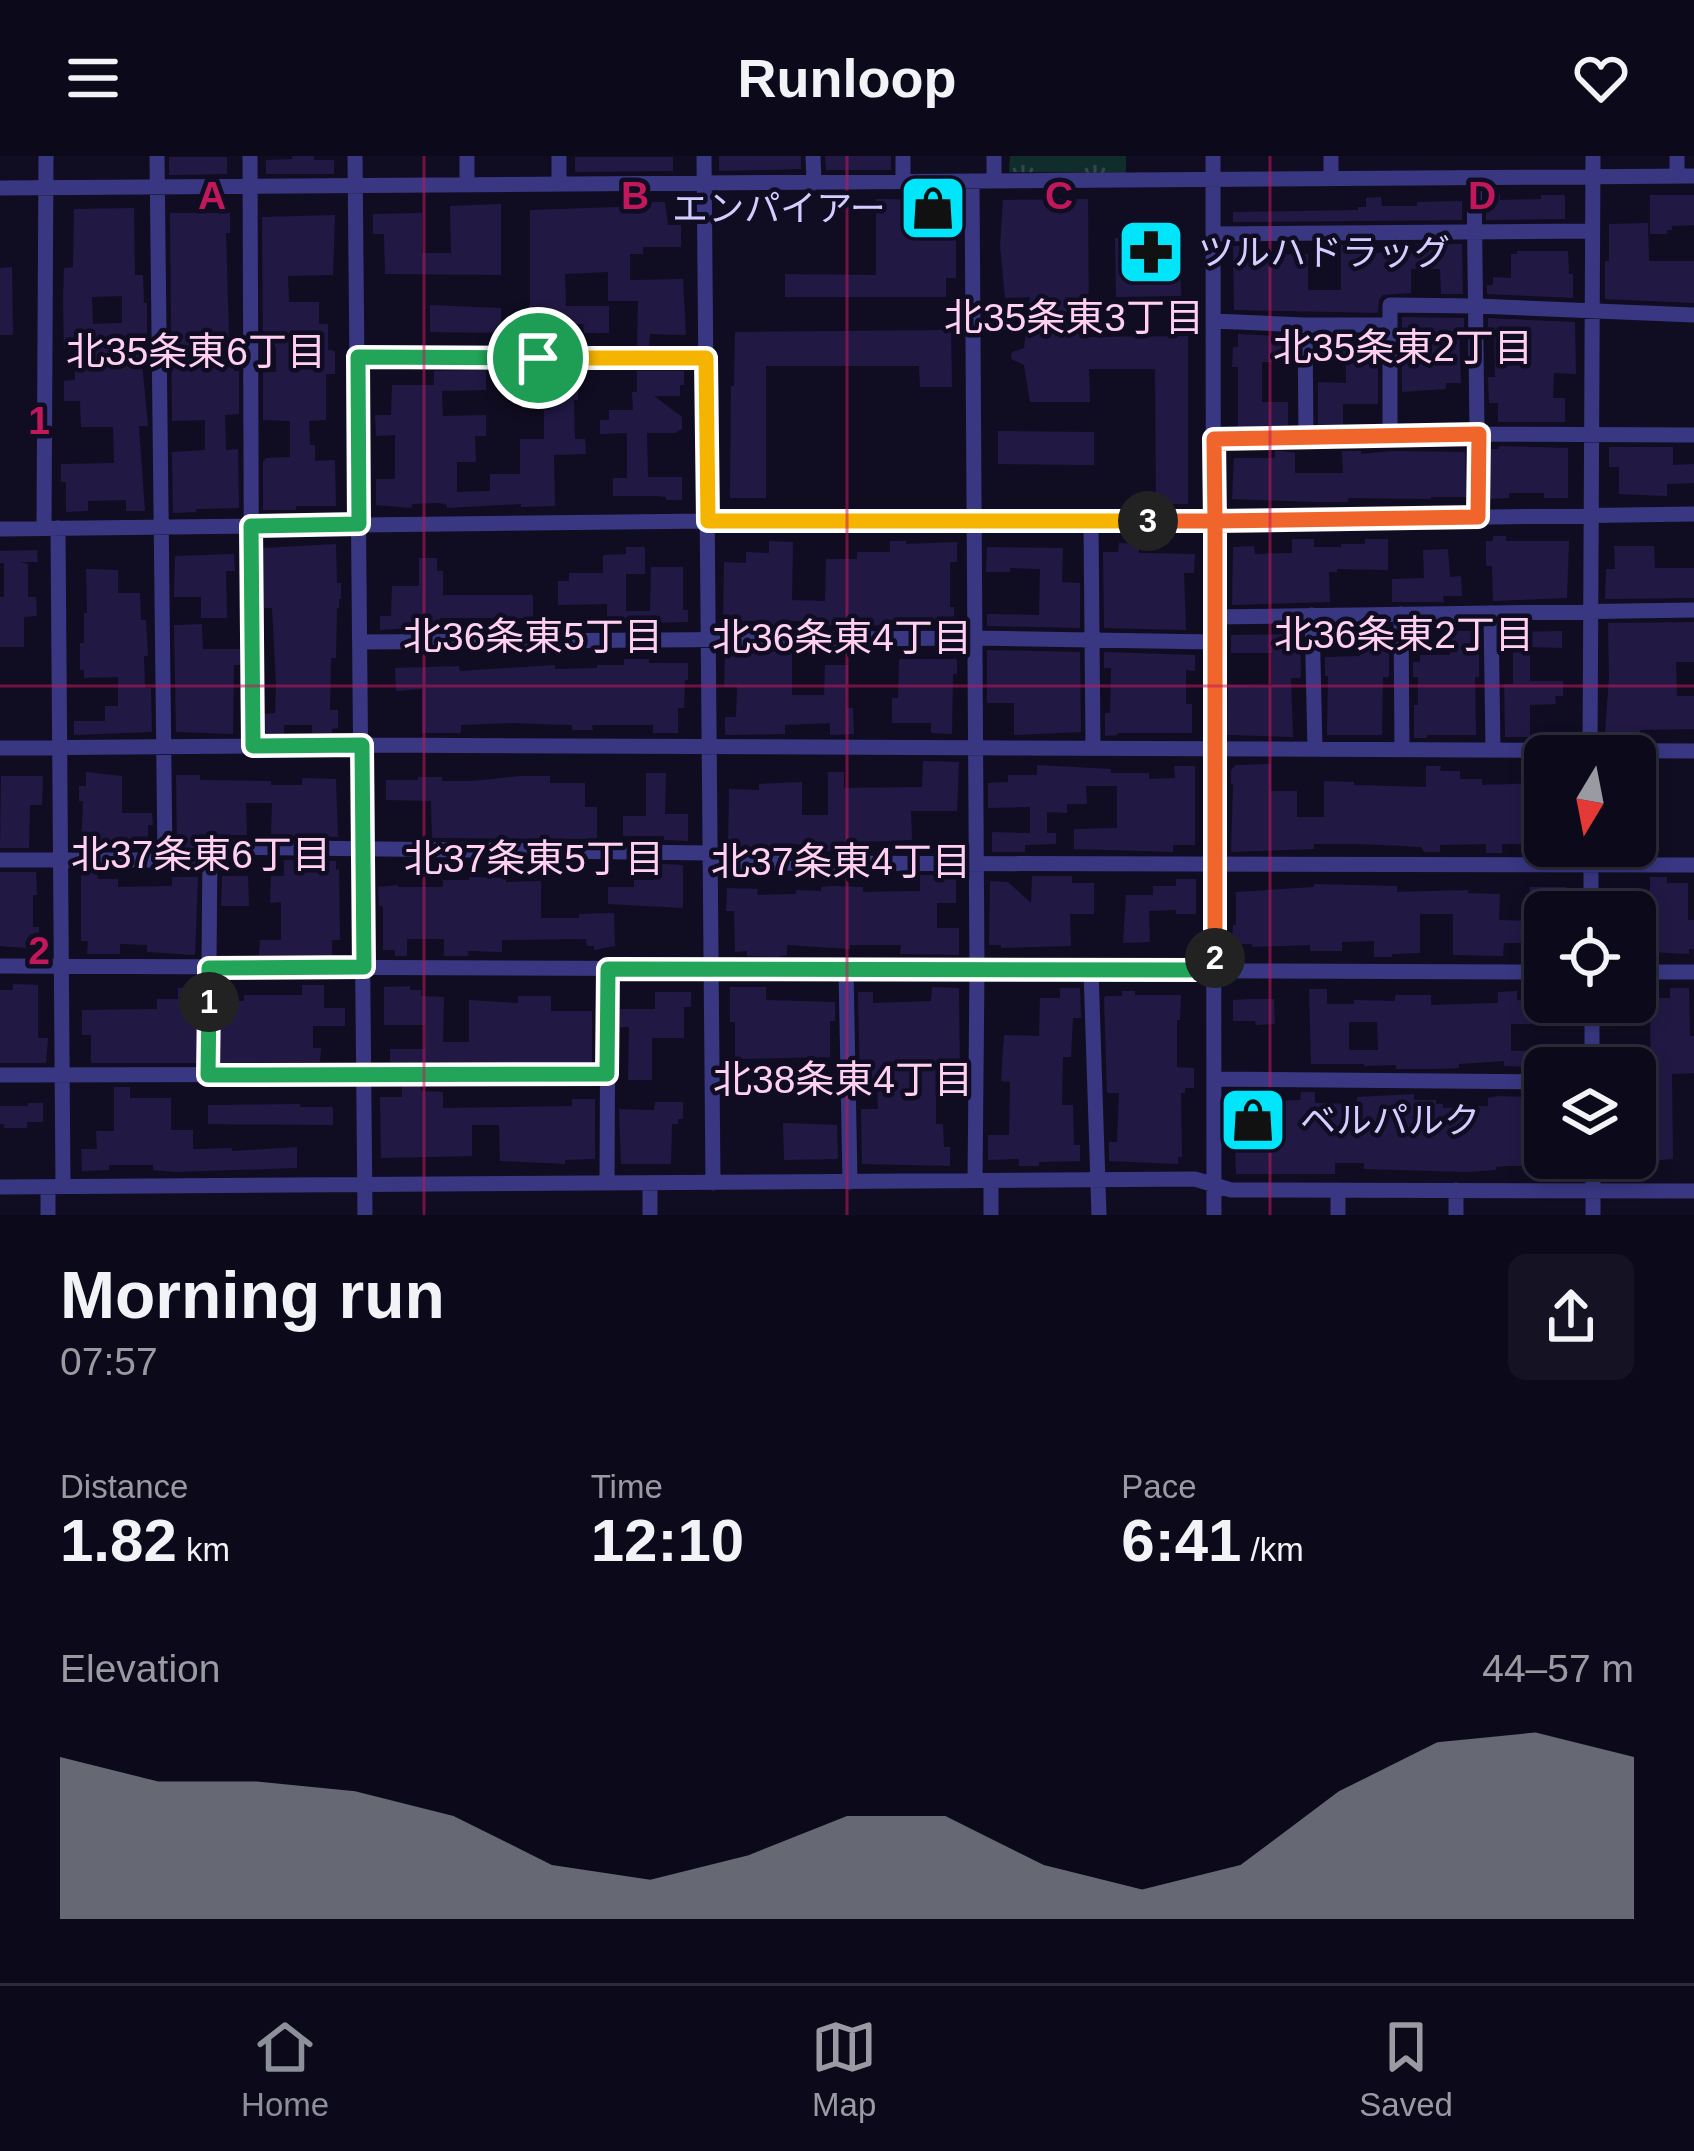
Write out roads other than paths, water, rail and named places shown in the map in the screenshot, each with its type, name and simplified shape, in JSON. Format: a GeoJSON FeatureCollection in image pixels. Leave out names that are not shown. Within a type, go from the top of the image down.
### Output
{"type":"FeatureCollection","features":[{"type":"Feature","properties":{"kind":"street"},"geometry":{"type":"LineString","coordinates":[[46,156],[63,1075],[55,1187],[48,1215]]}},
{"type":"Feature","properties":{"kind":"street"},"geometry":{"type":"LineString","coordinates":[[157,156],[165,860]]}},
{"type":"Feature","properties":{"kind":"street"},"geometry":{"type":"LineString","coordinates":[[250,156],[253,746]]}},
{"type":"Feature","properties":{"kind":"street"},"geometry":{"type":"LineString","coordinates":[[355,156],[365,1215]]}},
{"type":"Feature","properties":{"kind":"street"},"geometry":{"type":"LineString","coordinates":[[467,156],[467,185]]}},
{"type":"Feature","properties":{"kind":"street"},"geometry":{"type":"LineString","coordinates":[[559,156],[559,184]]}},
{"type":"Feature","properties":{"kind":"street"},"geometry":{"type":"LineString","coordinates":[[704,156],[713,1183]]}},
{"type":"Feature","properties":{"kind":"street"},"geometry":{"type":"LineString","coordinates":[[813,156],[814,182]]}},
{"type":"Feature","properties":{"kind":"street"},"geometry":{"type":"LineString","coordinates":[[903,156],[903,182]]}},
{"type":"Feature","properties":{"kind":"street"},"geometry":{"type":"LineString","coordinates":[[994,156],[994,181]]}},
{"type":"Feature","properties":{"kind":"street"},"geometry":{"type":"LineString","coordinates":[[1213,156],[1214,1215]]}},
{"type":"Feature","properties":{"kind":"street"},"geometry":{"type":"LineString","coordinates":[[1331,156],[1331,179]]}},
{"type":"Feature","properties":{"kind":"street"},"geometry":{"type":"LineString","coordinates":[[1590,735],[1592,156]]}},
{"type":"Feature","properties":{"kind":"street"},"geometry":{"type":"LineString","coordinates":[[0,188],[1686,176],[1677,156]]}},
{"type":"Feature","properties":{"kind":"street"},"geometry":{"type":"LineString","coordinates":[[1474,178],[1478,517]]}},
{"type":"Feature","properties":{"kind":"street"},"geometry":{"type":"LineString","coordinates":[[972,182],[974,864],[983,1181],[991,1215]]}},
{"type":"Feature","properties":{"kind":"street"},"geometry":{"type":"LineString","coordinates":[[1213,234],[1592,230]]}},
{"type":"Feature","properties":{"kind":"street"},"geometry":{"type":"LineString","coordinates":[[1390,436],[1390,305],[1694,315]]}},
{"type":"Feature","properties":{"kind":"street"},"geometry":{"type":"LineString","coordinates":[[1214,321],[1390,325]]}},
{"type":"Feature","properties":{"kind":"street"},"geometry":{"type":"LineString","coordinates":[[1305,325],[1306,437]]}},
{"type":"Feature","properties":{"kind":"street"},"geometry":{"type":"LineString","coordinates":[[358,357],[706,358]]}},
{"type":"Feature","properties":{"kind":"street"},"geometry":{"type":"LineString","coordinates":[[1214,439],[1694,435]]}},
{"type":"Feature","properties":{"kind":"street"},"geometry":{"type":"LineString","coordinates":[[0,529],[1694,514]]}},
{"type":"Feature","properties":{"kind":"street"},"geometry":{"type":"LineString","coordinates":[[1091,522],[1093,748]]}},
{"type":"Feature","properties":{"kind":"street"},"geometry":{"type":"LineString","coordinates":[[1213,616],[1694,610]]}},
{"type":"Feature","properties":{"kind":"street"},"geometry":{"type":"LineString","coordinates":[[1491,613],[1493,750]]}},
{"type":"Feature","properties":{"kind":"street"},"geometry":{"type":"LineString","coordinates":[[1400,614],[1402,750]]}},
{"type":"Feature","properties":{"kind":"street"},"geometry":{"type":"LineString","coordinates":[[1312,615],[1315,749]]}},
{"type":"Feature","properties":{"kind":"street"},"geometry":{"type":"LineString","coordinates":[[360,642],[975,638],[1213,642]]}},
{"type":"Feature","properties":{"kind":"street"},"geometry":{"type":"LineString","coordinates":[[0,748],[362,745],[1524,751]]}},
{"type":"Feature","properties":{"kind":"street"},"geometry":{"type":"LineString","coordinates":[[1656,752],[1694,751]]}},
{"type":"Feature","properties":{"kind":"street"},"geometry":{"type":"LineString","coordinates":[[208,1075],[210,847],[974,864],[1524,864]]}},
{"type":"Feature","properties":{"kind":"street"},"geometry":{"type":"LineString","coordinates":[[0,860],[210,860]]}},
{"type":"Feature","properties":{"kind":"street"},"geometry":{"type":"LineString","coordinates":[[1656,865],[1694,865]]}},
{"type":"Feature","properties":{"kind":"street"},"geometry":{"type":"LineString","coordinates":[[0,966],[1524,971]]}},
{"type":"Feature","properties":{"kind":"street"},"geometry":{"type":"LineString","coordinates":[[607,1183],[608,969]]}},
{"type":"Feature","properties":{"kind":"street"},"geometry":{"type":"LineString","coordinates":[[846,969],[850,1182]]}},
{"type":"Feature","properties":{"kind":"street"},"geometry":{"type":"LineString","coordinates":[[1091,970],[1099,1215]]}},
{"type":"Feature","properties":{"kind":"street"},"geometry":{"type":"LineString","coordinates":[[1656,972],[1694,972]]}},
{"type":"Feature","properties":{"kind":"street"},"geometry":{"type":"LineString","coordinates":[[0,1075],[607,1074]]}},
{"type":"Feature","properties":{"kind":"street"},"geometry":{"type":"LineString","coordinates":[[1214,1079],[1524,1082]]}},
{"type":"Feature","properties":{"kind":"street"},"geometry":{"type":"LineString","coordinates":[[0,1187],[1196,1179],[1231,1190],[1694,1191]]}},
{"type":"Feature","properties":{"kind":"street"},"geometry":{"type":"LineString","coordinates":[[1593,1179],[1593,1215]]}},
{"type":"Feature","properties":{"kind":"street"},"geometry":{"type":"LineString","coordinates":[[650,1183],[650,1215]]}},
{"type":"Feature","properties":{"kind":"street"},"geometry":{"type":"LineString","coordinates":[[1338,1190],[1338,1215]]}},
{"type":"Feature","properties":{"kind":"street"},"geometry":{"type":"LineString","coordinates":[[1456,1190],[1456,1215]]}},
{"type":"Feature","properties":{"kind":"place","name":"エンパイアー"},"geometry":{"type":"Point","coordinates":[933,208]}},
{"type":"Feature","properties":{"kind":"place","name":"ツルハドラッグ"},"geometry":{"type":"Point","coordinates":[1151,252]}},
{"type":"Feature","properties":{"kind":"place","name":"ベルパルク"},"geometry":{"type":"Point","coordinates":[1253,1120]}},
{"type":"Feature","properties":{"kind":"district","name":"北35条東3丁目"},"geometry":{"type":"Point","coordinates":[1074,317]}},
{"type":"Feature","properties":{"kind":"district","name":"北35条東2丁目"},"geometry":{"type":"Point","coordinates":[1403,347]}},
{"type":"Feature","properties":{"kind":"district","name":"北35条東6丁目"},"geometry":{"type":"Point","coordinates":[196,351]}},
{"type":"Feature","properties":{"kind":"district","name":"北36条東2丁目"},"geometry":{"type":"Point","coordinates":[1404,634]}},
{"type":"Feature","properties":{"kind":"district","name":"北36条東5丁目"},"geometry":{"type":"Point","coordinates":[533,636]}},
{"type":"Feature","properties":{"kind":"district","name":"北36条東4丁目"},"geometry":{"type":"Point","coordinates":[842,637]}},
{"type":"Feature","properties":{"kind":"district","name":"北37条東6丁目"},"geometry":{"type":"Point","coordinates":[201,854]}},
{"type":"Feature","properties":{"kind":"district","name":"北37条東5丁目"},"geometry":{"type":"Point","coordinates":[534,858]}},
{"type":"Feature","properties":{"kind":"district","name":"北37条東4丁目"},"geometry":{"type":"Point","coordinates":[841,861]}},
{"type":"Feature","properties":{"kind":"district","name":"北38条東4丁目"},"geometry":{"type":"Point","coordinates":[843,1079]}}]}
